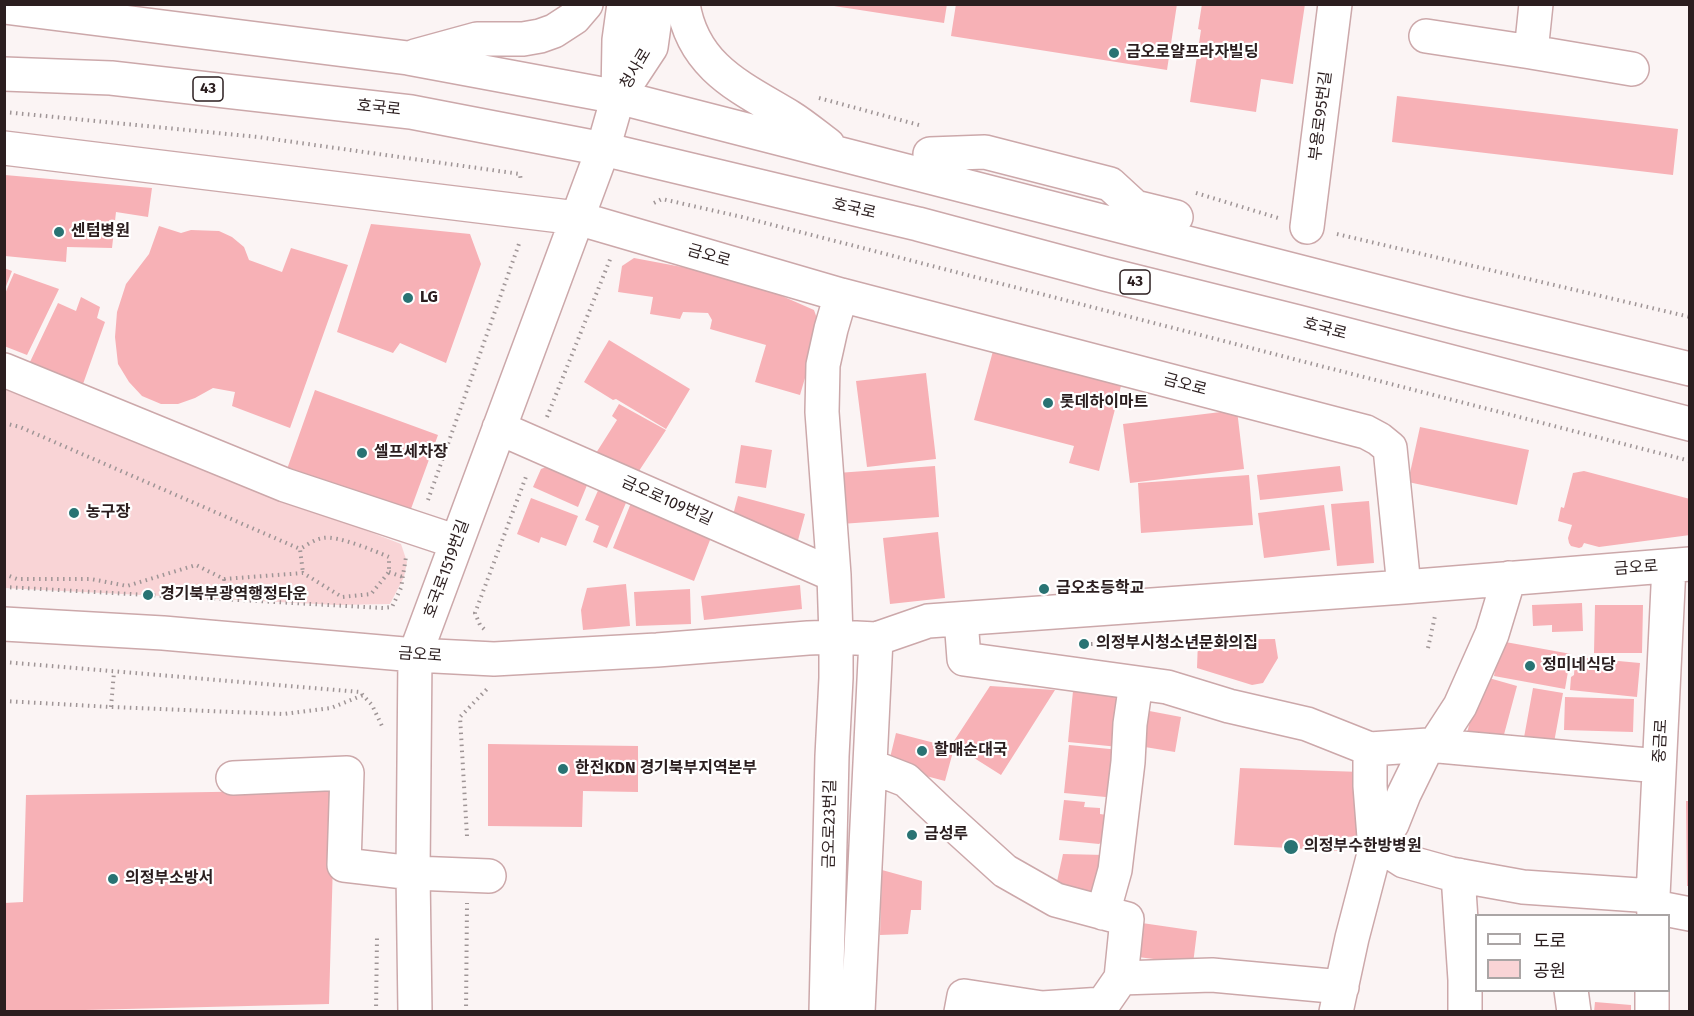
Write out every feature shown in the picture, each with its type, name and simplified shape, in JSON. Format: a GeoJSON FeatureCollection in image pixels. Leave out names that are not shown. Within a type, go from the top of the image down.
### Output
{"type":"FeatureCollection","features":[{"type":"Feature","properties":{"kind":"street"},"geometry":{"type":"LineString","coordinates":[[408,58],[477,39],[523,39],[540,36],[554,31],[574,18],[586,4]]}},
{"type":"Feature","properties":{"kind":"street","name":"청사로"},"geometry":{"type":"LineString","coordinates":[[603,149],[618,97],[624,4]]}},
{"type":"Feature","properties":{"kind":"street","name":"청사로"},"geometry":{"type":"LineString","coordinates":[[618,97],[651,47],[657,4]]}},
{"type":"Feature","properties":{"kind":"street"},"geometry":{"type":"LineString","coordinates":[[683,4],[693,35],[702,51],[727,80],[750,95],[1110,184],[1135,207],[1217,228],[1252,259]]}},
{"type":"Feature","properties":{"kind":"street","name":"부용로95번길"},"geometry":{"type":"LineString","coordinates":[[1307,227],[1335,4]]}},
{"type":"Feature","properties":{"kind":"street"},"geometry":{"type":"LineString","coordinates":[[1531,52],[1536,4]]}},
{"type":"Feature","properties":{"kind":"street"},"geometry":{"type":"LineString","coordinates":[[4,7],[408,58],[618,97],[1460,313],[1689,369]]}},
{"type":"Feature","properties":{"kind":"street"},"geometry":{"type":"LineString","coordinates":[[1426,36],[1632,69]]}},
{"type":"Feature","properties":{"kind":"street","name":"호국로"},"geometry":{"type":"LineString","coordinates":[[4,74],[111,78],[411,112],[603,149],[918,224],[1682,423]]}},
{"type":"Feature","properties":{"kind":"street"},"geometry":{"type":"LineString","coordinates":[[802,108],[841,155]]}},
{"type":"Feature","properties":{"kind":"street","name":"금오로"},"geometry":{"type":"LineString","coordinates":[[4,148],[577,218],[841,295],[1366,432],[1390,448],[1404,587]]}},
{"type":"Feature","properties":{"kind":"street","name":"호국로1519번길"},"geometry":{"type":"LineString","coordinates":[[415,1011],[413,873],[415,655],[603,149]]}},
{"type":"Feature","properties":{"kind":"street"},"geometry":{"type":"LineString","coordinates":[[836,637],[834,575],[822,412],[823,365],[841,295]]}},
{"type":"Feature","properties":{"kind":"street"},"geometry":{"type":"LineString","coordinates":[[4,369],[285,484],[457,542]]}},
{"type":"Feature","properties":{"kind":"street","name":"금오로109번길"},"geometry":{"type":"LineString","coordinates":[[499,428],[834,575]]}},
{"type":"Feature","properties":{"kind":"street","name":"금오로"},"geometry":{"type":"LineString","coordinates":[[4,624],[163,633],[415,655],[494,659],[836,637],[876,639],[928,621],[1679,565]]}},
{"type":"Feature","properties":{"kind":"street","name":"중금로"},"geometry":{"type":"LineString","coordinates":[[1654,906],[1659,764],[1679,565]]}},
{"type":"Feature","properties":{"kind":"street"},"geometry":{"type":"LineString","coordinates":[[1121,978],[1212,975],[1339,999],[1352,938],[1377,848],[1392,825],[1404,794],[1431,745],[1460,706],[1492,633],[1509,578]]}},
{"type":"Feature","properties":{"kind":"street"},"geometry":{"type":"LineString","coordinates":[[961,619],[964,659],[1167,687],[1229,706],[1307,724],[1370,749],[1431,745],[1648,765],[1659,764]]}},
{"type":"Feature","properties":{"kind":"street","name":"금오로23번길"},"geometry":{"type":"LineString","coordinates":[[826,1011],[836,637]]}},
{"type":"Feature","properties":{"kind":"street"},"geometry":{"type":"LineString","coordinates":[[858,1011],[876,639]]}},
{"type":"Feature","properties":{"kind":"street"},"geometry":{"type":"LineString","coordinates":[[1102,913],[1115,870],[1136,683]]}},
{"type":"Feature","properties":{"kind":"street"},"geometry":{"type":"LineString","coordinates":[[1370,749],[1370,786],[1377,848]]}},
{"type":"Feature","properties":{"kind":"street"},"geometry":{"type":"LineString","coordinates":[[870,766],[906,780],[1005,871],[1056,900],[1127,919],[1121,978],[1103,1004],[1042,1008],[964,996],[961,1011]]}},
{"type":"Feature","properties":{"kind":"street"},"geometry":{"type":"LineString","coordinates":[[233,778],[347,773],[344,865],[413,873],[478,887]]}},
{"type":"Feature","properties":{"kind":"street"},"geometry":{"type":"LineString","coordinates":[[1377,848],[1404,861],[1523,887],[1575,903],[1654,906],[1689,914]]}},
{"type":"Feature","properties":{"kind":"street"},"geometry":{"type":"LineString","coordinates":[[1458,874],[1466,980],[1465,1011]]}},
{"type":"Feature","properties":{"kind":"street"},"geometry":{"type":"LineString","coordinates":[[1571,992],[1574,1011]]}},
{"type":"Feature","properties":{"kind":"street"},"geometry":{"type":"LineString","coordinates":[[1652,992],[1652,1011]]}},
{"type":"Feature","properties":{"kind":"path"},"geometry":{"type":"LineString","coordinates":[[802,108],[928,140]]}},
{"type":"Feature","properties":{"kind":"path"},"geometry":{"type":"LineString","coordinates":[[4,112],[258,137],[520,174],[520,179]]}},
{"type":"Feature","properties":{"kind":"path"},"geometry":{"type":"LineString","coordinates":[[1193,193],[1307,227],[1689,317]]}},
{"type":"Feature","properties":{"kind":"path"},"geometry":{"type":"LineString","coordinates":[[654,203],[662,199],[742,217],[1689,461]]}},
{"type":"Feature","properties":{"kind":"path"},"geometry":{"type":"LineString","coordinates":[[426,506],[522,236]]}},
{"type":"Feature","properties":{"kind":"path"},"geometry":{"type":"LineString","coordinates":[[544,424],[612,256]]}},
{"type":"Feature","properties":{"kind":"path"},"geometry":{"type":"LineString","coordinates":[[4,423],[20,427],[300,549]]}},
{"type":"Feature","properties":{"kind":"path"},"geometry":{"type":"LineString","coordinates":[[486,630],[480,625],[475,613],[528,471]]}},
{"type":"Feature","properties":{"kind":"path"},"geometry":{"type":"LineString","coordinates":[[4,574],[17,579],[91,579],[128,586],[196,565],[224,579],[303,573],[342,597],[371,594],[389,572],[389,557],[345,541],[323,537],[300,549]]}},
{"type":"Feature","properties":{"kind":"path"},"geometry":{"type":"LineString","coordinates":[[300,549],[303,573]]}},
{"type":"Feature","properties":{"kind":"path"},"geometry":{"type":"LineString","coordinates":[[4,587],[382,608],[392,607],[402,588],[407,554]]}},
{"type":"Feature","properties":{"kind":"path"},"geometry":{"type":"LineString","coordinates":[[389,572],[403,577]]}},
{"type":"Feature","properties":{"kind":"path"},"geometry":{"type":"LineString","coordinates":[[224,579],[226,599]]}},
{"type":"Feature","properties":{"kind":"path"},"geometry":{"type":"LineString","coordinates":[[4,662],[360,692],[372,705],[382,727]]}},
{"type":"Feature","properties":{"kind":"path"},"geometry":{"type":"LineString","coordinates":[[111,707],[114,672]]}},
{"type":"Feature","properties":{"kind":"path"},"geometry":{"type":"LineString","coordinates":[[467,836],[460,717],[485,689],[497,688]]}},
{"type":"Feature","properties":{"kind":"path"},"geometry":{"type":"LineString","coordinates":[[4,701],[284,714],[331,708],[363,695]]}},
{"type":"Feature","properties":{"kind":"path"},"geometry":{"type":"LineString","coordinates":[[466,1011],[478,887]]}},
{"type":"Feature","properties":{"kind":"path"},"geometry":{"type":"LineString","coordinates":[[376,1011],[377,937]]}},
{"type":"Feature","properties":{"kind":"green space"},"geometry":{"type":"Polygon","coordinates":[[[4,389],[401,544],[407,562],[404,577],[390,604],[337,605],[5,588],[4,389]]]}},
{"type":"Feature","properties":{"kind":"building"},"geometry":{"type":"Polygon","coordinates":[[[834,4],[947,4],[944,23],[834,6],[834,4]]]}},
{"type":"Feature","properties":{"kind":"building","name":"금오로얄프라자빌딩"},"geometry":{"type":"Polygon","coordinates":[[[956,4],[1177,4],[1167,70],[951,36],[956,4]]]}},
{"type":"Feature","properties":{"kind":"building"},"geometry":{"type":"Polygon","coordinates":[[[1202,4],[1305,4],[1293,84],[1261,79],[1256,112],[1190,102],[1201,30],[1198,29],[1202,4]]]}},
{"type":"Feature","properties":{"kind":"building"},"geometry":{"type":"Polygon","coordinates":[[[1397,96],[1678,129],[1673,175],[1392,142],[1397,96]]]}},
{"type":"Feature","properties":{"kind":"building","name":"센텀병원"},"geometry":{"type":"Polygon","coordinates":[[[5,175],[152,188],[148,217],[116,212],[112,248],[67,247],[66,262],[5,256],[5,175]]]}},
{"type":"Feature","properties":{"kind":"building","name":"LG"},"geometry":{"type":"Polygon","coordinates":[[[371,224],[470,234],[481,264],[446,363],[400,343],[393,353],[337,332],[371,224]]]}},
{"type":"Feature","properties":{"kind":"building"},"geometry":{"type":"Polygon","coordinates":[[[159,226],[181,233],[191,230],[219,231],[232,237],[244,247],[249,260],[282,272],[291,248],[348,265],[290,428],[232,406],[235,392],[213,388],[178,404],[161,404],[142,396],[129,382],[118,364],[115,337],[117,312],[126,284],[149,254],[159,226]]]}},
{"type":"Feature","properties":{"kind":"building"},"geometry":{"type":"Polygon","coordinates":[[[634,258],[741,278],[814,310],[820,327],[800,395],[755,382],[766,345],[710,329],[712,320],[708,313],[683,312],[680,319],[650,314],[653,297],[618,292],[622,266],[634,258]]]}},
{"type":"Feature","properties":{"kind":"building"},"geometry":{"type":"Polygon","coordinates":[[[4,268],[12,271],[5,289],[4,289],[4,268]]]}},
{"type":"Feature","properties":{"kind":"building"},"geometry":{"type":"Polygon","coordinates":[[[14,273],[59,289],[27,355],[4,346],[4,296],[14,273]]]}},
{"type":"Feature","properties":{"kind":"building"},"geometry":{"type":"Polygon","coordinates":[[[81,297],[100,307],[97,318],[105,322],[83,384],[29,364],[58,303],[76,311],[81,297]]]}},
{"type":"Feature","properties":{"kind":"building"},"geometry":{"type":"Polygon","coordinates":[[[609,340],[690,389],[666,429],[584,382],[609,340]]]}},
{"type":"Feature","properties":{"kind":"building","name":"롯데하이마트"},"geometry":{"type":"Polygon","coordinates":[[[993,351],[1121,386],[1099,471],[1069,463],[1074,446],[974,420],[993,351]]]}},
{"type":"Feature","properties":{"kind":"building"},"geometry":{"type":"Polygon","coordinates":[[[926,373],[936,459],[867,467],[856,381],[926,373]]]}},
{"type":"Feature","properties":{"kind":"building","name":"셀프세차장"},"geometry":{"type":"Polygon","coordinates":[[[315,390],[438,435],[408,517],[286,472],[315,390]]]}},
{"type":"Feature","properties":{"kind":"building"},"geometry":{"type":"Polygon","coordinates":[[[619,404],[666,430],[633,480],[591,461],[617,420],[612,416],[619,404]]]}},
{"type":"Feature","properties":{"kind":"building"},"geometry":{"type":"Polygon","coordinates":[[[1237,410],[1244,469],[1130,483],[1123,424],[1237,410]]]}},
{"type":"Feature","properties":{"kind":"building"},"geometry":{"type":"Polygon","coordinates":[[[1420,427],[1529,450],[1517,505],[1408,482],[1420,427]]]}},
{"type":"Feature","properties":{"kind":"building"},"geometry":{"type":"Polygon","coordinates":[[[741,445],[772,450],[766,488],[735,483],[741,445]]]}},
{"type":"Feature","properties":{"kind":"building"},"geometry":{"type":"Polygon","coordinates":[[[556,463],[590,478],[578,507],[533,487],[541,469],[556,463]]]}},
{"type":"Feature","properties":{"kind":"building"},"geometry":{"type":"Polygon","coordinates":[[[935,466],[939,517],[841,524],[837,473],[935,466]]]}},
{"type":"Feature","properties":{"kind":"building"},"geometry":{"type":"Polygon","coordinates":[[[1340,466],[1343,491],[1260,500],[1257,475],[1340,466]]]}},
{"type":"Feature","properties":{"kind":"building"},"geometry":{"type":"Polygon","coordinates":[[[1584,471],[1690,499],[1690,535],[1599,547],[1584,543],[1579,548],[1571,546],[1568,538],[1572,525],[1558,521],[1561,507],[1564,508],[1573,473],[1584,471]]]}},
{"type":"Feature","properties":{"kind":"building"},"geometry":{"type":"Polygon","coordinates":[[[1249,475],[1253,525],[1141,533],[1138,483],[1249,475]]]}},
{"type":"Feature","properties":{"kind":"building"},"geometry":{"type":"Polygon","coordinates":[[[600,486],[628,498],[607,548],[593,542],[599,526],[585,520],[600,486]]]}},
{"type":"Feature","properties":{"kind":"building"},"geometry":{"type":"Polygon","coordinates":[[[738,496],[805,514],[797,544],[733,515],[738,496]]]}},
{"type":"Feature","properties":{"kind":"building"},"geometry":{"type":"Polygon","coordinates":[[[531,498],[578,516],[566,546],[541,537],[539,543],[517,534],[531,498]]]}},
{"type":"Feature","properties":{"kind":"building"},"geometry":{"type":"Polygon","coordinates":[[[1369,501],[1374,563],[1337,566],[1331,504],[1369,501]]]}},
{"type":"Feature","properties":{"kind":"building"},"geometry":{"type":"Polygon","coordinates":[[[631,503],[712,535],[694,581],[613,548],[631,503]]]}},
{"type":"Feature","properties":{"kind":"building"},"geometry":{"type":"Polygon","coordinates":[[[1324,505],[1330,550],[1264,558],[1258,513],[1324,505]]]}},
{"type":"Feature","properties":{"kind":"building"},"geometry":{"type":"Polygon","coordinates":[[[938,532],[945,598],[890,604],[883,538],[938,532]]]}},
{"type":"Feature","properties":{"kind":"building"},"geometry":{"type":"Polygon","coordinates":[[[626,584],[630,626],[583,630],[581,610],[587,588],[626,584]]]}},
{"type":"Feature","properties":{"kind":"building"},"geometry":{"type":"Polygon","coordinates":[[[800,585],[802,609],[704,620],[701,596],[800,585]]]}},
{"type":"Feature","properties":{"kind":"building"},"geometry":{"type":"Polygon","coordinates":[[[690,589],[691,624],[636,626],[634,592],[690,589]]]}},
{"type":"Feature","properties":{"kind":"building"},"geometry":{"type":"Polygon","coordinates":[[[1582,603],[1583,631],[1552,632],[1552,625],[1533,626],[1532,605],[1582,603]]]}},
{"type":"Feature","properties":{"kind":"building"},"geometry":{"type":"Polygon","coordinates":[[[1595,605],[1643,605],[1642,653],[1594,653],[1595,605]]]}},
{"type":"Feature","properties":{"kind":"building"},"geometry":{"type":"Polygon","coordinates":[[[1275,639],[1278,658],[1263,683],[1252,685],[1197,668],[1198,640],[1275,639]]]}},
{"type":"Feature","properties":{"kind":"building"},"geometry":{"type":"Polygon","coordinates":[[[1500,641],[1571,654],[1565,689],[1494,676],[1500,641]]]}},
{"type":"Feature","properties":{"kind":"building"},"geometry":{"type":"Polygon","coordinates":[[[1575,657],[1640,663],[1637,697],[1570,690],[1575,657]]]}},
{"type":"Feature","properties":{"kind":"building"},"geometry":{"type":"Polygon","coordinates":[[[1482,676],[1517,686],[1502,742],[1467,733],[1482,676]]]}},
{"type":"Feature","properties":{"kind":"building"},"geometry":{"type":"Polygon","coordinates":[[[990,686],[1055,690],[1001,775],[952,744],[990,686]]]}},
{"type":"Feature","properties":{"kind":"building"},"geometry":{"type":"Polygon","coordinates":[[[1533,688],[1563,693],[1553,748],[1523,743],[1533,688]]]}},
{"type":"Feature","properties":{"kind":"building"},"geometry":{"type":"Polygon","coordinates":[[[1073,691],[1123,696],[1119,747],[1068,742],[1073,691]]]}},
{"type":"Feature","properties":{"kind":"building"},"geometry":{"type":"Polygon","coordinates":[[[1565,697],[1634,699],[1633,732],[1564,730],[1565,697]]]}},
{"type":"Feature","properties":{"kind":"building"},"geometry":{"type":"Polygon","coordinates":[[[1139,709],[1181,717],[1175,752],[1133,745],[1139,709]]]}},
{"type":"Feature","properties":{"kind":"building"},"geometry":{"type":"Polygon","coordinates":[[[896,733],[954,748],[945,781],[888,766],[896,733]]]}},
{"type":"Feature","properties":{"kind":"building","name":"한전KDN 경기북부지역본부"},"geometry":{"type":"Polygon","coordinates":[[[488,744],[638,746],[638,792],[583,791],[582,827],[488,826],[488,744]]]}},
{"type":"Feature","properties":{"kind":"building"},"geometry":{"type":"Polygon","coordinates":[[[1069,745],[1120,750],[1116,798],[1064,793],[1069,745]]]}},
{"type":"Feature","properties":{"kind":"building"},"geometry":{"type":"Polygon","coordinates":[[[1240,768],[1362,772],[1364,836],[1344,837],[1343,851],[1234,845],[1240,768]]]}},
{"type":"Feature","properties":{"kind":"building"},"geometry":{"type":"Polygon","coordinates":[[[335,790],[329,1004],[4,1012],[4,903],[23,902],[26,795],[335,790]]]}},
{"type":"Feature","properties":{"kind":"building"},"geometry":{"type":"Polygon","coordinates":[[[1064,800],[1085,802],[1084,807],[1100,808],[1100,814],[1107,815],[1107,838],[1099,844],[1059,840],[1064,800]]]}},
{"type":"Feature","properties":{"kind":"building"},"geometry":{"type":"Polygon","coordinates":[[[1686,801],[1690,801],[1690,886],[1687,886],[1686,801]]]}},
{"type":"Feature","properties":{"kind":"building"},"geometry":{"type":"Polygon","coordinates":[[[1063,854],[1105,855],[1099,895],[1056,886],[1063,854]]]}},
{"type":"Feature","properties":{"kind":"building"},"geometry":{"type":"Polygon","coordinates":[[[882,870],[922,881],[921,910],[911,910],[908,934],[880,935],[882,870]]]}},
{"type":"Feature","properties":{"kind":"building"},"geometry":{"type":"Polygon","coordinates":[[[1135,922],[1197,931],[1193,964],[1130,956],[1135,922]]]}},
{"type":"Feature","properties":{"kind":"building"},"geometry":{"type":"Polygon","coordinates":[[[1595,1002],[1631,1005],[1631,1012],[1594,1012],[1595,1002]]]}},
{"type":"Feature","properties":{"kind":"place","name":"금오로얄프라자빌딩"},"geometry":{"type":"Point","coordinates":[1114,53]}},
{"type":"Feature","properties":{"kind":"place","name":"센텀병원"},"geometry":{"type":"Point","coordinates":[59,232]}},
{"type":"Feature","properties":{"kind":"place","name":"LG"},"geometry":{"type":"Point","coordinates":[408,298]}},
{"type":"Feature","properties":{"kind":"place","name":"롯데하이마트"},"geometry":{"type":"Point","coordinates":[1048,403]}},
{"type":"Feature","properties":{"kind":"place","name":"셀프세차장"},"geometry":{"type":"Point","coordinates":[362,453]}},
{"type":"Feature","properties":{"kind":"place","name":"농구장"},"geometry":{"type":"Point","coordinates":[74,513]}},
{"type":"Feature","properties":{"kind":"place","name":"금오초등학교"},"geometry":{"type":"Point","coordinates":[1044,589]}},
{"type":"Feature","properties":{"kind":"place","name":"경기북부광역행정타운"},"geometry":{"type":"Point","coordinates":[148,595]}},
{"type":"Feature","properties":{"kind":"place","name":"의정부시청소년문화의집"},"geometry":{"type":"Point","coordinates":[1084,644]}},
{"type":"Feature","properties":{"kind":"place","name":"정미네식당"},"geometry":{"type":"Point","coordinates":[1530,666]}},
{"type":"Feature","properties":{"kind":"place","name":"할매순대국"},"geometry":{"type":"Point","coordinates":[922,751]}},
{"type":"Feature","properties":{"kind":"place","name":"한전KDN 경기북부지역본부"},"geometry":{"type":"Point","coordinates":[563,769]}},
{"type":"Feature","properties":{"kind":"place","name":"금성루"},"geometry":{"type":"Point","coordinates":[912,835]}},
{"type":"Feature","properties":{"kind":"place","name":"의정부수한방병원"},"geometry":{"type":"Point","coordinates":[1291,847]}},
{"type":"Feature","properties":{"kind":"place","name":"의정부소방서"},"geometry":{"type":"Point","coordinates":[113,879]}}]}
